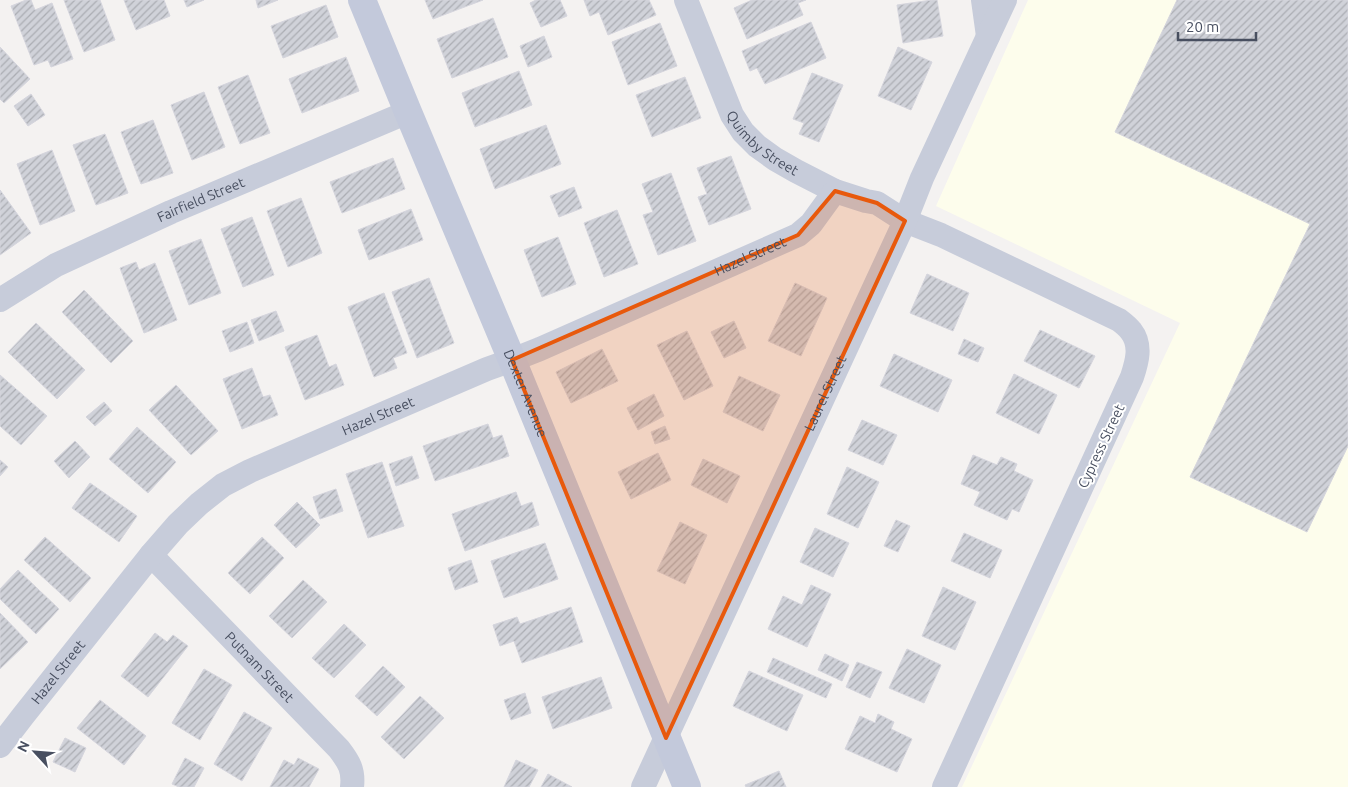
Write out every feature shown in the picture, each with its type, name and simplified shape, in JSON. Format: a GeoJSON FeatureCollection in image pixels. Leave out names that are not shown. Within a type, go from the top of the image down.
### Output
{"type":"FeatureCollection","features":[{"type":"Feature","properties":{"kind":"street","name":"Dexter Avenue"},"geometry":{"type":"LineString","coordinates":[[362,0],[687,787]]}},
{"type":"Feature","properties":{"kind":"street","name":"Quimby Street"},"geometry":{"type":"LineString","coordinates":[[686,0],[732,115],[743,132],[757,146],[775,159],[835,192],[877,203],[905,221]]}},
{"type":"Feature","properties":{"kind":"street"},"geometry":{"type":"LineString","coordinates":[[982,0],[988,36]]}},
{"type":"Feature","properties":{"kind":"street","name":"Laurel Street"},"geometry":{"type":"LineString","coordinates":[[643,787],[905,221],[922,178],[1005,0]]}},
{"type":"Feature","properties":{"kind":"street","name":"Fairfield Street"},"geometry":{"type":"LineString","coordinates":[[0,300],[56,265],[162,216],[408,112]]}},
{"type":"Feature","properties":{"kind":"street","name":"Hazel Street"},"geometry":{"type":"LineString","coordinates":[[0,746],[151,555],[178,524],[199,504],[223,486],[250,470],[512,360],[798,235],[814,220],[835,192]]}},
{"type":"Feature","properties":{"kind":"street","name":"Cypress Street"},"geometry":{"type":"LineString","coordinates":[[905,221],[941,235],[1119,320],[1131,331],[1138,346],[1138,360],[1132,377],[944,787]]}},
{"type":"Feature","properties":{"kind":"street","name":"Putnam Street"},"geometry":{"type":"LineString","coordinates":[[151,555],[339,749],[349,762],[353,778],[352,787]]}},
{"type":"Feature","properties":{"kind":"highlighted area"},"geometry":{"type":"Polygon","coordinates":[[[835,191],[877,203],[905,221],[666,738],[512,360],[798,235],[835,191]]]}},
{"type":"Feature","properties":{"kind":"shaded area"},"geometry":{"type":"Polygon","coordinates":[[[1028,0],[1348,0],[1348,787],[962,787],[1180,323],[936,206],[1028,0]]]}},
{"type":"Feature","properties":{"kind":"building"},"geometry":{"type":"Polygon","coordinates":[[[31,0],[35,10],[52,3],[73,59],[51,67],[48,60],[34,65],[11,6],[31,0]]]}},
{"type":"Feature","properties":{"kind":"building"},"geometry":{"type":"Polygon","coordinates":[[[64,0],[100,0],[115,40],[84,52],[64,0]]]}},
{"type":"Feature","properties":{"kind":"building"},"geometry":{"type":"Polygon","coordinates":[[[124,0],[164,0],[170,16],[136,30],[124,0]]]}},
{"type":"Feature","properties":{"kind":"building"},"geometry":{"type":"Polygon","coordinates":[[[184,0],[204,0],[187,7],[184,0]]]}},
{"type":"Feature","properties":{"kind":"building"},"geometry":{"type":"Polygon","coordinates":[[[256,0],[278,0],[258,8],[256,0]]]}},
{"type":"Feature","properties":{"kind":"building"},"geometry":{"type":"Polygon","coordinates":[[[425,0],[483,0],[433,19],[425,0]]]}},
{"type":"Feature","properties":{"kind":"building"},"geometry":{"type":"Polygon","coordinates":[[[536,0],[560,0],[567,16],[541,27],[530,3],[536,0]]]}},
{"type":"Feature","properties":{"kind":"building"},"geometry":{"type":"Polygon","coordinates":[[[584,0],[649,0],[656,15],[608,35],[599,12],[590,16],[584,0]]]}},
{"type":"Feature","properties":{"kind":"building"},"geometry":{"type":"Polygon","coordinates":[[[752,0],[806,0],[798,3],[803,15],[747,39],[734,8],[752,0]]]}},
{"type":"Feature","properties":{"kind":"building"},"geometry":{"type":"Polygon","coordinates":[[[937,0],[943,36],[903,43],[897,5],[937,0]]]}},
{"type":"Feature","properties":{"kind":"building"},"geometry":{"type":"Polygon","coordinates":[[[1177,0],[1348,0],[1348,446],[1307,532],[1190,477],[1310,224],[1115,132],[1177,0]]]}},
{"type":"Feature","properties":{"kind":"building"},"geometry":{"type":"Polygon","coordinates":[[[326,5],[338,37],[283,58],[271,26],[326,5]]]}},
{"type":"Feature","properties":{"kind":"building"},"geometry":{"type":"Polygon","coordinates":[[[493,18],[508,57],[452,78],[437,39],[493,18]]]}},
{"type":"Feature","properties":{"kind":"building"},"geometry":{"type":"Polygon","coordinates":[[[811,22],[826,58],[765,84],[757,68],[750,71],[742,51],[811,22]]]}},
{"type":"Feature","properties":{"kind":"building"},"geometry":{"type":"Polygon","coordinates":[[[660,23],[677,66],[628,85],[612,42],[660,23]]]}},
{"type":"Feature","properties":{"kind":"building"},"geometry":{"type":"Polygon","coordinates":[[[544,36],[552,57],[528,67],[520,46],[544,36]]]}},
{"type":"Feature","properties":{"kind":"building"},"geometry":{"type":"Polygon","coordinates":[[[0,47],[30,79],[4,103],[0,99],[0,47]]]}},
{"type":"Feature","properties":{"kind":"building"},"geometry":{"type":"Polygon","coordinates":[[[898,47],[932,62],[911,110],[878,96],[898,47]]]}},
{"type":"Feature","properties":{"kind":"building"},"geometry":{"type":"Polygon","coordinates":[[[346,57],[359,91],[302,113],[289,79],[346,57]]]}},
{"type":"Feature","properties":{"kind":"building"},"geometry":{"type":"Polygon","coordinates":[[[519,71],[532,105],[475,127],[462,93],[519,71]]]}},
{"type":"Feature","properties":{"kind":"building"},"geometry":{"type":"Polygon","coordinates":[[[812,73],[843,85],[819,142],[799,134],[804,123],[793,119],[812,73]]]}},
{"type":"Feature","properties":{"kind":"building"},"geometry":{"type":"Polygon","coordinates":[[[248,75],[270,133],[240,144],[218,87],[248,75]]]}},
{"type":"Feature","properties":{"kind":"building"},"geometry":{"type":"Polygon","coordinates":[[[685,77],[701,118],[652,137],[636,95],[685,77]]]}},
{"type":"Feature","properties":{"kind":"building"},"geometry":{"type":"Polygon","coordinates":[[[204,92],[225,147],[192,160],[171,105],[204,92]]]}},
{"type":"Feature","properties":{"kind":"building"},"geometry":{"type":"Polygon","coordinates":[[[31,94],[45,115],[28,126],[14,106],[31,94]]]}},
{"type":"Feature","properties":{"kind":"building"},"geometry":{"type":"Polygon","coordinates":[[[153,120],[173,173],[141,184],[121,132],[153,120]]]}},
{"type":"Feature","properties":{"kind":"building"},"geometry":{"type":"Polygon","coordinates":[[[546,125],[561,164],[495,189],[480,149],[546,125]]]}},
{"type":"Feature","properties":{"kind":"building"},"geometry":{"type":"Polygon","coordinates":[[[105,134],[128,193],[96,205],[73,145],[105,134]]]}},
{"type":"Feature","properties":{"kind":"building"},"geometry":{"type":"Polygon","coordinates":[[[52,150],[75,211],[40,225],[17,164],[52,150]]]}},
{"type":"Feature","properties":{"kind":"building"},"geometry":{"type":"Polygon","coordinates":[[[731,156],[751,209],[709,225],[698,197],[707,194],[697,168],[731,156]]]}},
{"type":"Feature","properties":{"kind":"building"},"geometry":{"type":"Polygon","coordinates":[[[393,158],[405,189],[342,213],[330,182],[393,158]]]}},
{"type":"Feature","properties":{"kind":"building"},"geometry":{"type":"Polygon","coordinates":[[[671,173],[696,241],[658,255],[643,215],[653,212],[642,184],[671,173]]]}},
{"type":"Feature","properties":{"kind":"building"},"geometry":{"type":"Polygon","coordinates":[[[574,187],[582,208],[559,217],[550,196],[574,187]]]}},
{"type":"Feature","properties":{"kind":"building"},"geometry":{"type":"Polygon","coordinates":[[[0,190],[31,233],[0,255],[0,190]]]}},
{"type":"Feature","properties":{"kind":"building"},"geometry":{"type":"Polygon","coordinates":[[[301,198],[322,253],[288,267],[267,211],[301,198]]]}},
{"type":"Feature","properties":{"kind":"building"},"geometry":{"type":"Polygon","coordinates":[[[411,209],[423,240],[369,260],[358,230],[411,209]]]}},
{"type":"Feature","properties":{"kind":"building"},"geometry":{"type":"Polygon","coordinates":[[[617,210],[638,264],[604,277],[584,223],[617,210]]]}},
{"type":"Feature","properties":{"kind":"building"},"geometry":{"type":"Polygon","coordinates":[[[252,217],[274,275],[243,287],[221,229],[252,217]]]}},
{"type":"Feature","properties":{"kind":"building"},"geometry":{"type":"Polygon","coordinates":[[[558,237],[576,284],[542,297],[524,250],[558,237]]]}},
{"type":"Feature","properties":{"kind":"building"},"geometry":{"type":"Polygon","coordinates":[[[201,239],[221,293],[189,305],[169,251],[201,239]]]}},
{"type":"Feature","properties":{"kind":"building"},"geometry":{"type":"Polygon","coordinates":[[[136,262],[139,270],[155,263],[177,320],[144,333],[120,268],[136,262]]]}},
{"type":"Feature","properties":{"kind":"building"},"geometry":{"type":"Polygon","coordinates":[[[927,274],[969,293],[953,331],[910,313],[927,274]]]}},
{"type":"Feature","properties":{"kind":"building"},"geometry":{"type":"Polygon","coordinates":[[[429,278],[454,343],[417,358],[392,292],[429,278]]]}},
{"type":"Feature","properties":{"kind":"building"},"geometry":{"type":"Polygon","coordinates":[[[795,283],[827,298],[801,356],[768,341],[795,283]]]}},
{"type":"Feature","properties":{"kind":"building"},"geometry":{"type":"Polygon","coordinates":[[[84,290],[133,341],[111,363],[62,312],[84,290]]]}},
{"type":"Feature","properties":{"kind":"building"},"geometry":{"type":"Polygon","coordinates":[[[384,293],[407,353],[393,358],[397,368],[374,377],[348,307],[384,293]]]}},
{"type":"Feature","properties":{"kind":"building"},"geometry":{"type":"Polygon","coordinates":[[[276,311],[284,331],[259,341],[251,320],[276,311]]]}},
{"type":"Feature","properties":{"kind":"building"},"geometry":{"type":"Polygon","coordinates":[[[734,321],[746,348],[724,358],[711,332],[734,321]]]}},
{"type":"Feature","properties":{"kind":"building"},"geometry":{"type":"Polygon","coordinates":[[[247,322],[254,343],[230,352],[222,331],[247,322]]]}},
{"type":"Feature","properties":{"kind":"building"},"geometry":{"type":"Polygon","coordinates":[[[36,323],[85,370],[57,399],[8,352],[36,323]]]}},
{"type":"Feature","properties":{"kind":"building"},"geometry":{"type":"Polygon","coordinates":[[[1040,330],[1095,356],[1079,388],[1024,361],[1040,330]]]}},
{"type":"Feature","properties":{"kind":"building"},"geometry":{"type":"Polygon","coordinates":[[[687,331],[713,386],[684,400],[657,345],[687,331]]]}},
{"type":"Feature","properties":{"kind":"building"},"geometry":{"type":"Polygon","coordinates":[[[317,335],[329,367],[336,364],[344,385],[305,400],[285,347],[317,335]]]}},
{"type":"Feature","properties":{"kind":"building"},"geometry":{"type":"Polygon","coordinates":[[[964,339],[984,348],[978,362],[958,354],[964,339]]]}},
{"type":"Feature","properties":{"kind":"building"},"geometry":{"type":"Polygon","coordinates":[[[602,349],[618,381],[571,403],[556,372],[602,349]]]}},
{"type":"Feature","properties":{"kind":"building"},"geometry":{"type":"Polygon","coordinates":[[[894,354],[952,380],[938,412],[880,386],[894,354]]]}},
{"type":"Feature","properties":{"kind":"building"},"geometry":{"type":"Polygon","coordinates":[[[252,368],[263,397],[270,395],[278,415],[242,429],[223,379],[252,368]]]}},
{"type":"Feature","properties":{"kind":"building"},"geometry":{"type":"Polygon","coordinates":[[[1014,374],[1057,395],[1039,434],[996,413],[1014,374]]]}},
{"type":"Feature","properties":{"kind":"building"},"geometry":{"type":"Polygon","coordinates":[[[0,375],[47,416],[21,445],[0,426],[0,375]]]}},
{"type":"Feature","properties":{"kind":"building"},"geometry":{"type":"Polygon","coordinates":[[[739,376],[780,395],[763,431],[723,412],[739,376]]]}},
{"type":"Feature","properties":{"kind":"building"},"geometry":{"type":"Polygon","coordinates":[[[176,385],[218,431],[191,455],[149,410],[176,385]]]}},
{"type":"Feature","properties":{"kind":"building"},"geometry":{"type":"Polygon","coordinates":[[[654,394],[664,416],[638,430],[627,408],[654,394]]]}},
{"type":"Feature","properties":{"kind":"building"},"geometry":{"type":"Polygon","coordinates":[[[104,402],[112,411],[95,426],[86,417],[104,402]]]}},
{"type":"Feature","properties":{"kind":"building"},"geometry":{"type":"Polygon","coordinates":[[[862,420],[897,435],[883,465],[848,450],[862,420]]]}},
{"type":"Feature","properties":{"kind":"building"},"geometry":{"type":"Polygon","coordinates":[[[488,424],[493,438],[502,435],[509,456],[435,481],[423,446],[488,424]]]}},
{"type":"Feature","properties":{"kind":"building"},"geometry":{"type":"Polygon","coordinates":[[[665,426],[670,439],[655,444],[651,432],[665,426]]]}},
{"type":"Feature","properties":{"kind":"building"},"geometry":{"type":"Polygon","coordinates":[[[137,427],[176,462],[148,493],[109,459],[137,427]]]}},
{"type":"Feature","properties":{"kind":"building"},"geometry":{"type":"Polygon","coordinates":[[[75,441],[90,457],[69,478],[54,461],[75,441]]]}},
{"type":"Feature","properties":{"kind":"building"},"geometry":{"type":"Polygon","coordinates":[[[658,453],[671,480],[631,499],[618,472],[658,453]]]}},
{"type":"Feature","properties":{"kind":"building"},"geometry":{"type":"Polygon","coordinates":[[[973,455],[997,465],[1001,457],[1017,464],[1014,471],[1033,480],[1019,512],[1012,509],[1007,520],[974,505],[980,492],[961,484],[973,455]]]}},
{"type":"Feature","properties":{"kind":"building"},"geometry":{"type":"Polygon","coordinates":[[[412,456],[419,478],[396,486],[389,464],[412,456]]]}},
{"type":"Feature","properties":{"kind":"building"},"geometry":{"type":"Polygon","coordinates":[[[703,459],[740,476],[727,503],[691,485],[703,459]]]}},
{"type":"Feature","properties":{"kind":"building"},"geometry":{"type":"Polygon","coordinates":[[[0,460],[8,467],[0,476],[0,460]]]}},
{"type":"Feature","properties":{"kind":"building"},"geometry":{"type":"Polygon","coordinates":[[[382,462],[404,526],[368,538],[346,474],[382,462]]]}},
{"type":"Feature","properties":{"kind":"building"},"geometry":{"type":"Polygon","coordinates":[[[847,467],[879,482],[858,528],[827,514],[847,467]]]}},
{"type":"Feature","properties":{"kind":"building"},"geometry":{"type":"Polygon","coordinates":[[[90,483],[137,516],[119,542],[72,508],[90,483]]]}},
{"type":"Feature","properties":{"kind":"building"},"geometry":{"type":"Polygon","coordinates":[[[336,489],[343,511],[320,519],[313,497],[336,489]]]}},
{"type":"Feature","properties":{"kind":"building"},"geometry":{"type":"Polygon","coordinates":[[[516,492],[521,506],[532,502],[539,525],[465,551],[452,514],[516,492]]]}},
{"type":"Feature","properties":{"kind":"building"},"geometry":{"type":"Polygon","coordinates":[[[297,502],[320,525],[296,548],[274,525],[297,502]]]}},
{"type":"Feature","properties":{"kind":"building"},"geometry":{"type":"Polygon","coordinates":[[[896,520],[910,526],[898,552],[884,546],[896,520]]]}},
{"type":"Feature","properties":{"kind":"building"},"geometry":{"type":"Polygon","coordinates":[[[680,522],[707,535],[685,584],[657,571],[680,522]]]}},
{"type":"Feature","properties":{"kind":"building"},"geometry":{"type":"Polygon","coordinates":[[[815,528],[849,543],[833,577],[800,562],[815,528]]]}},
{"type":"Feature","properties":{"kind":"building"},"geometry":{"type":"Polygon","coordinates":[[[964,533],[1002,550],[990,578],[951,561],[964,533]]]}},
{"type":"Feature","properties":{"kind":"building"},"geometry":{"type":"Polygon","coordinates":[[[45,537],[91,578],[70,602],[24,560],[45,537]]]}},
{"type":"Feature","properties":{"kind":"building"},"geometry":{"type":"Polygon","coordinates":[[[262,537],[284,558],[250,594],[228,573],[262,537]]]}},
{"type":"Feature","properties":{"kind":"building"},"geometry":{"type":"Polygon","coordinates":[[[545,543],[558,579],[504,598],[491,561],[545,543]]]}},
{"type":"Feature","properties":{"kind":"building"},"geometry":{"type":"Polygon","coordinates":[[[471,560],[478,582],[455,590],[448,568],[471,560]]]}},
{"type":"Feature","properties":{"kind":"building"},"geometry":{"type":"Polygon","coordinates":[[[18,570],[59,609],[36,634],[0,599],[0,589],[18,570]]]}},
{"type":"Feature","properties":{"kind":"building"},"geometry":{"type":"Polygon","coordinates":[[[303,580],[327,602],[292,638],[269,616],[303,580]]]}},
{"type":"Feature","properties":{"kind":"building"},"geometry":{"type":"Polygon","coordinates":[[[811,585],[831,594],[807,647],[768,629],[783,596],[802,605],[811,585]]]}},
{"type":"Feature","properties":{"kind":"building"},"geometry":{"type":"Polygon","coordinates":[[[943,587],[976,602],[955,650],[922,636],[943,587]]]}},
{"type":"Feature","properties":{"kind":"building"},"geometry":{"type":"Polygon","coordinates":[[[571,607],[583,642],[522,663],[514,641],[500,646],[493,625],[517,617],[520,624],[571,607]]]}},
{"type":"Feature","properties":{"kind":"building"},"geometry":{"type":"Polygon","coordinates":[[[0,613],[28,642],[0,669],[0,613]]]}},
{"type":"Feature","properties":{"kind":"building"},"geometry":{"type":"Polygon","coordinates":[[[344,624],[366,645],[334,678],[312,658],[344,624]]]}},
{"type":"Feature","properties":{"kind":"building"},"geometry":{"type":"Polygon","coordinates":[[[155,633],[167,642],[173,635],[188,646],[148,697],[121,676],[155,633]]]}},
{"type":"Feature","properties":{"kind":"building"},"geometry":{"type":"Polygon","coordinates":[[[907,649],[941,665],[924,703],[889,688],[907,649]]]}},
{"type":"Feature","properties":{"kind":"building"},"geometry":{"type":"Polygon","coordinates":[[[825,654],[849,665],[842,681],[818,670],[825,654]]]}},
{"type":"Feature","properties":{"kind":"building"},"geometry":{"type":"Polygon","coordinates":[[[773,658],[832,684],[826,698],[767,672],[773,658]]]}},
{"type":"Feature","properties":{"kind":"building"},"geometry":{"type":"Polygon","coordinates":[[[857,662],[882,672],[870,698],[846,687],[857,662]]]}},
{"type":"Feature","properties":{"kind":"building"},"geometry":{"type":"Polygon","coordinates":[[[383,666],[405,687],[377,716],[355,696],[383,666]]]}},
{"type":"Feature","properties":{"kind":"building"},"geometry":{"type":"Polygon","coordinates":[[[204,669],[232,685],[200,740],[172,723],[204,669]]]}},
{"type":"Feature","properties":{"kind":"building"},"geometry":{"type":"Polygon","coordinates":[[[749,671],[803,695],[787,731],[733,706],[749,671]]]}},
{"type":"Feature","properties":{"kind":"building"},"geometry":{"type":"Polygon","coordinates":[[[601,677],[612,708],[553,729],[542,697],[601,677]]]}},
{"type":"Feature","properties":{"kind":"building"},"geometry":{"type":"Polygon","coordinates":[[[525,693],[531,713],[511,720],[504,700],[525,693]]]}},
{"type":"Feature","properties":{"kind":"building"},"geometry":{"type":"Polygon","coordinates":[[[420,696],[444,718],[404,759],[381,737],[420,696]]]}},
{"type":"Feature","properties":{"kind":"building"},"geometry":{"type":"Polygon","coordinates":[[[100,700],[146,736],[124,765],[77,728],[100,700]]]}},
{"type":"Feature","properties":{"kind":"building"},"geometry":{"type":"Polygon","coordinates":[[[244,712],[272,728],[242,781],[214,764],[244,712]]]}},
{"type":"Feature","properties":{"kind":"building"},"geometry":{"type":"Polygon","coordinates":[[[878,714],[894,722],[891,729],[912,739],[897,772],[845,749],[860,716],[875,723],[878,714]]]}},
{"type":"Feature","properties":{"kind":"building"},"geometry":{"type":"Polygon","coordinates":[[[65,738],[86,748],[75,772],[53,762],[65,738]]]}},
{"type":"Feature","properties":{"kind":"building"},"geometry":{"type":"Polygon","coordinates":[[[185,758],[204,768],[194,787],[179,787],[172,784],[185,758]]]}},
{"type":"Feature","properties":{"kind":"building"},"geometry":{"type":"Polygon","coordinates":[[[298,758],[319,769],[309,787],[270,787],[284,760],[294,765],[298,758]]]}},
{"type":"Feature","properties":{"kind":"building"},"geometry":{"type":"Polygon","coordinates":[[[516,760],[538,770],[529,787],[504,787],[516,760]]]}},
{"type":"Feature","properties":{"kind":"building"},"geometry":{"type":"Polygon","coordinates":[[[779,771],[786,787],[746,787],[745,785],[779,771]]]}},
{"type":"Feature","properties":{"kind":"building"},"geometry":{"type":"Polygon","coordinates":[[[548,774],[572,787],[541,787],[548,774]]]}}]}
